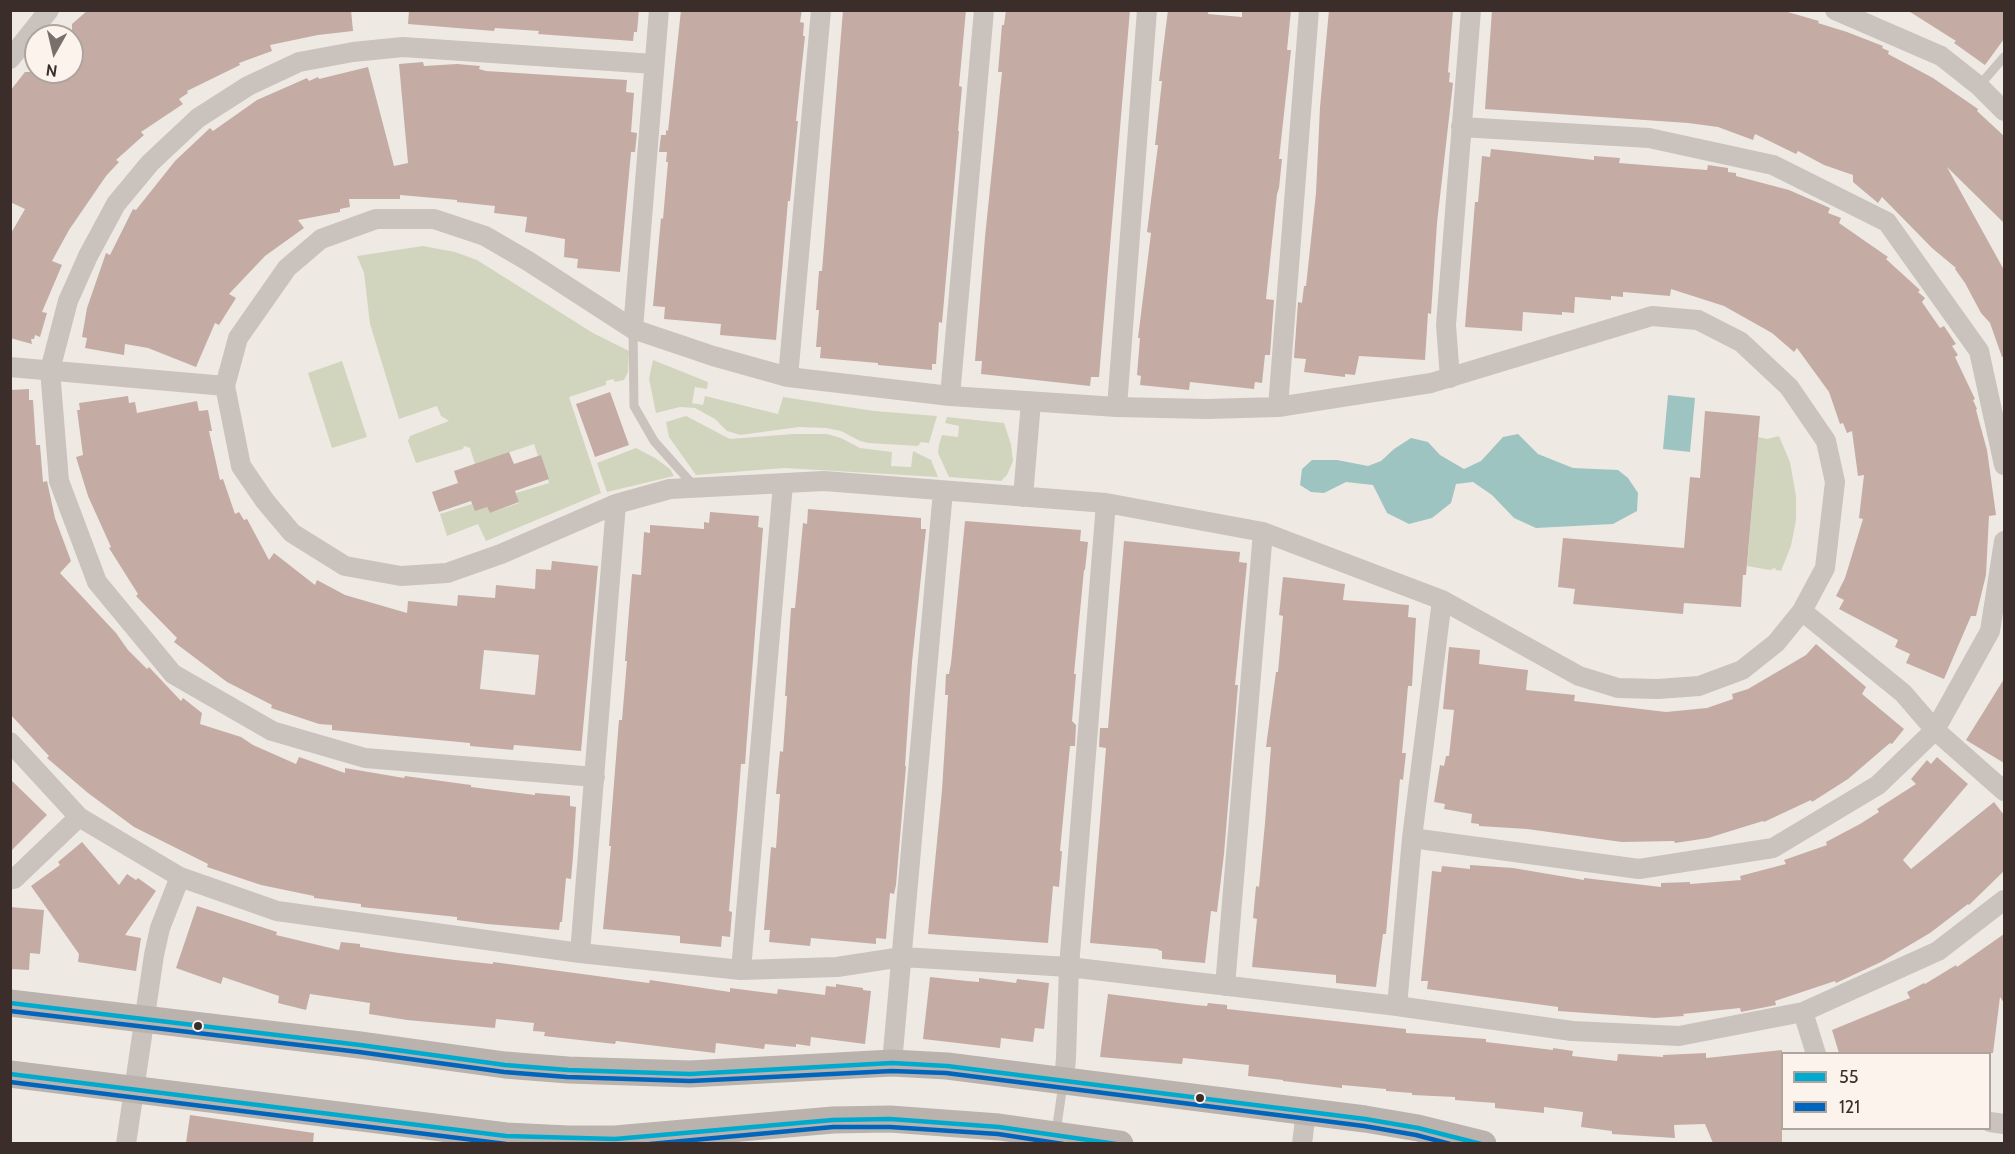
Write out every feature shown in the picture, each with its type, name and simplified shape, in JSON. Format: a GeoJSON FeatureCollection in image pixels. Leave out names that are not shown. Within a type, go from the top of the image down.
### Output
{"type":"FeatureCollection","features":[{"type":"Feature","properties":{"kind":"main road"},"geometry":{"type":"LineString","coordinates":[[10,1003],[506,1065],[568,1070],[690,1074],[892,1063],[1002,1072],[1418,1128],[1483,1143]]}},
{"type":"Feature","properties":{"kind":"main road"},"geometry":{"type":"LineString","coordinates":[[10,1074],[506,1136],[568,1139],[615,1138],[833,1120],[890,1119],[947,1122],[1120,1143]]}},
{"type":"Feature","properties":{"kind":"street"},"geometry":{"type":"LineString","coordinates":[[10,59],[49,10]]}},
{"type":"Feature","properties":{"kind":"street"},"geometry":{"type":"LineString","coordinates":[[633,329],[658,10]]}},
{"type":"Feature","properties":{"kind":"street"},"geometry":{"type":"LineString","coordinates":[[788,376],[821,10]]}},
{"type":"Feature","properties":{"kind":"street"},"geometry":{"type":"LineString","coordinates":[[950,396],[984,10]]}},
{"type":"Feature","properties":{"kind":"street"},"geometry":{"type":"LineString","coordinates":[[1117,408],[1147,10]]}},
{"type":"Feature","properties":{"kind":"street"},"geometry":{"type":"LineString","coordinates":[[1278,407],[1308,10]]}},
{"type":"Feature","properties":{"kind":"street"},"geometry":{"type":"LineString","coordinates":[[1450,378],[1446,325],[1471,10]]}},
{"type":"Feature","properties":{"kind":"street"},"geometry":{"type":"LineString","coordinates":[[1835,10],[1941,57],[1979,86],[2004,111]]}},
{"type":"Feature","properties":{"kind":"street"},"geometry":{"type":"LineString","coordinates":[[595,777],[365,758],[272,731],[173,674],[97,582],[59,481],[50,370],[68,301],[88,256],[116,204],[150,163],[198,118],[248,86],[299,62],[353,52],[403,47],[654,64]]}},
{"type":"Feature","properties":{"kind":"street"},"geometry":{"type":"LineString","coordinates":[[1461,127],[1649,138],[1672,142],[1773,165],[1887,222],[1978,351],[2004,465]]}},
{"type":"Feature","properties":{"kind":"street"},"geometry":{"type":"LineString","coordinates":[[376,219],[434,219],[485,237],[528,261],[633,329],[712,356],[788,376],[950,396],[1117,408],[1207,409],[1278,407],[1431,383],[1652,316],[1698,320],[1741,342],[1789,387],[1826,441],[1835,482],[1825,568],[1802,611],[1776,643],[1742,670],[1699,686],[1658,689],[1618,688],[1579,676],[1442,600],[1263,532],[1106,503],[824,481],[670,489],[616,504],[501,554],[447,573],[401,576],[345,566],[292,533],[265,501],[241,466],[225,386],[238,338],[286,268],[321,239],[376,219]]}},
{"type":"Feature","properties":{"kind":"street"},"geometry":{"type":"LineString","coordinates":[[10,367],[225,386]]}},
{"type":"Feature","properties":{"kind":"street"},"geometry":{"type":"LineString","coordinates":[[1023,497],[1031,402]]}},
{"type":"Feature","properties":{"kind":"street"},"geometry":{"type":"LineString","coordinates":[[741,969],[783,484]]}},
{"type":"Feature","properties":{"kind":"street"},"geometry":{"type":"LineString","coordinates":[[892,1063],[943,490]]}},
{"type":"Feature","properties":{"kind":"street"},"geometry":{"type":"LineString","coordinates":[[1064,1080],[1069,967],[1106,503]]}},
{"type":"Feature","properties":{"kind":"street"},"geometry":{"type":"LineString","coordinates":[[580,953],[616,504]]}},
{"type":"Feature","properties":{"kind":"street"},"geometry":{"type":"LineString","coordinates":[[1225,986],[1263,532]]}},
{"type":"Feature","properties":{"kind":"street"},"geometry":{"type":"LineString","coordinates":[[1412,838],[1639,869],[1773,848],[1878,785],[1935,730],[1990,631],[2004,541]]}},
{"type":"Feature","properties":{"kind":"street"},"geometry":{"type":"LineString","coordinates":[[1397,1006],[1412,838],[1442,600]]}},
{"type":"Feature","properties":{"kind":"street"},"geometry":{"type":"LineString","coordinates":[[1802,611],[1903,693],[1935,730],[2004,791]]}},
{"type":"Feature","properties":{"kind":"street"},"geometry":{"type":"LineString","coordinates":[[10,742],[79,817],[180,876],[277,911],[580,953],[741,969],[837,967],[902,957],[1069,967],[1397,1006],[1572,1031],[1679,1035],[1803,1012],[1938,951],[2004,900]]}},
{"type":"Feature","properties":{"kind":"street"},"geometry":{"type":"LineString","coordinates":[[10,879],[14,879],[79,817]]}},
{"type":"Feature","properties":{"kind":"street"},"geometry":{"type":"LineString","coordinates":[[126,1143],[160,928],[180,876]]}},
{"type":"Feature","properties":{"kind":"street"},"geometry":{"type":"LineString","coordinates":[[1803,1012],[1816,1052]]}},
{"type":"Feature","properties":{"kind":"street"},"geometry":{"type":"LineString","coordinates":[[1302,1143],[1306,1112]]}},
{"type":"Feature","properties":{"kind":"lane"},"geometry":{"type":"LineString","coordinates":[[1979,86],[2004,57]]}},
{"type":"Feature","properties":{"kind":"lane"},"geometry":{"type":"LineString","coordinates":[[633,329],[634,406],[654,441],[695,488]]}},
{"type":"Feature","properties":{"kind":"lane"},"geometry":{"type":"LineString","coordinates":[[1056,1135],[1064,1080]]}},
{"type":"Feature","properties":{"kind":"green space"},"geometry":{"type":"Polygon","coordinates":[[[423,246],[455,252],[477,260],[593,333],[629,351],[628,372],[624,380],[606,381],[606,385],[569,397],[601,493],[486,541],[478,524],[447,536],[440,514],[472,504],[487,507],[490,513],[519,503],[516,493],[549,483],[541,455],[538,456],[534,444],[475,464],[470,448],[464,446],[463,449],[416,463],[408,441],[410,436],[449,421],[441,416],[437,406],[399,419],[370,324],[364,273],[357,256],[423,246]]]}},
{"type":"Feature","properties":{"kind":"green space"},"geometry":{"type":"Polygon","coordinates":[[[653,360],[708,382],[707,389],[695,387],[692,403],[703,405],[705,396],[778,414],[783,397],[874,411],[937,416],[929,443],[921,442],[918,446],[868,443],[841,431],[826,428],[799,427],[740,435],[727,431],[715,419],[695,408],[680,407],[656,413],[649,379],[653,360]]]}},
{"type":"Feature","properties":{"kind":"green space"},"geometry":{"type":"Polygon","coordinates":[[[342,361],[367,437],[332,448],[308,373],[342,361]]]}},
{"type":"Feature","properties":{"kind":"green space"},"geometry":{"type":"Polygon","coordinates":[[[686,416],[730,439],[827,434],[860,448],[892,452],[891,466],[911,467],[913,451],[931,460],[938,477],[784,468],[696,475],[669,437],[666,422],[686,416]]]}},
{"type":"Feature","properties":{"kind":"green space"},"geometry":{"type":"Polygon","coordinates":[[[947,417],[1004,423],[1011,444],[1013,461],[1007,475],[1001,481],[949,477],[938,453],[939,445],[942,435],[958,437],[959,426],[945,423],[947,417]]]}},
{"type":"Feature","properties":{"kind":"green space"},"geometry":{"type":"Polygon","coordinates":[[[1779,436],[1790,462],[1796,496],[1796,520],[1791,546],[1781,571],[1775,568],[1770,570],[1747,566],[1758,437],[1767,439],[1779,436]]]}},
{"type":"Feature","properties":{"kind":"green space"},"geometry":{"type":"Polygon","coordinates":[[[636,448],[670,469],[674,476],[607,492],[597,463],[636,448]]]}},
{"type":"Feature","properties":{"kind":"water"},"geometry":{"type":"Polygon","coordinates":[[[1668,395],[1695,398],[1690,452],[1663,449],[1668,395]]]}},
{"type":"Feature","properties":{"kind":"water"},"geometry":{"type":"Polygon","coordinates":[[[1518,434],[1538,454],[1573,468],[1618,470],[1628,478],[1638,493],[1637,511],[1613,524],[1536,528],[1514,518],[1492,495],[1473,482],[1456,484],[1451,503],[1432,518],[1409,524],[1387,513],[1373,485],[1346,482],[1324,493],[1311,492],[1300,485],[1302,469],[1312,460],[1337,460],[1368,466],[1381,461],[1411,438],[1428,442],[1440,455],[1464,469],[1481,461],[1503,437],[1518,434]]]}},
{"type":"Feature","properties":{"kind":"building"},"geometry":{"type":"Polygon","coordinates":[[[88,10],[351,10],[353,31],[318,35],[270,45],[272,51],[239,63],[240,65],[187,91],[188,93],[179,99],[183,104],[141,132],[144,135],[116,160],[119,162],[106,176],[69,230],[52,261],[62,265],[42,312],[47,313],[40,337],[35,335],[34,339],[31,339],[32,344],[10,338],[10,235],[25,209],[10,202],[10,91],[24,73],[24,84],[84,84],[84,24],[72,24],[88,10]]]}},
{"type":"Feature","properties":{"kind":"building"},"geometry":{"type":"Polygon","coordinates":[[[409,10],[639,10],[637,32],[634,32],[633,41],[538,34],[539,31],[495,28],[494,31],[408,24],[409,10]]]}},
{"type":"Feature","properties":{"kind":"building"},"geometry":{"type":"Polygon","coordinates":[[[681,10],[802,10],[800,22],[804,23],[803,36],[805,36],[776,340],[720,335],[721,324],[664,319],[665,307],[653,306],[668,162],[666,162],[667,152],[659,152],[661,135],[666,135],[666,130],[668,131],[681,10]]]}},
{"type":"Feature","properties":{"kind":"building"},"geometry":{"type":"Polygon","coordinates":[[[843,10],[966,10],[959,86],[962,87],[959,131],[942,323],[939,322],[936,364],[932,364],[932,370],[820,358],[821,347],[816,347],[819,271],[822,271],[843,10]]]}},
{"type":"Feature","properties":{"kind":"building"},"geometry":{"type":"Polygon","coordinates":[[[1006,10],[1130,10],[1099,377],[1091,377],[1090,386],[981,374],[982,361],[975,361],[1002,72],[998,72],[1002,25],[1004,25],[1006,10]]]}},
{"type":"Feature","properties":{"kind":"building"},"geometry":{"type":"Polygon","coordinates":[[[1168,10],[1209,10],[1208,14],[1242,17],[1242,10],[1291,10],[1287,50],[1291,50],[1279,159],[1282,159],[1266,299],[1274,300],[1270,355],[1265,355],[1262,383],[1255,382],[1254,389],[1190,382],[1189,390],[1140,385],[1141,376],[1137,375],[1140,338],[1138,338],[1151,233],[1147,232],[1158,145],[1155,145],[1162,81],[1159,81],[1168,10]]]}},
{"type":"Feature","properties":{"kind":"building"},"geometry":{"type":"Polygon","coordinates":[[[1329,10],[1453,10],[1448,72],[1450,73],[1449,82],[1453,83],[1437,223],[1431,314],[1428,313],[1425,360],[1359,356],[1355,375],[1345,374],[1345,377],[1304,372],[1306,359],[1294,358],[1298,302],[1302,303],[1304,286],[1306,286],[1316,193],[1320,107],[1329,10]]]}},
{"type":"Feature","properties":{"kind":"building"},"geometry":{"type":"Polygon","coordinates":[[[1492,10],[1781,10],[1819,21],[1818,23],[1883,46],[1882,48],[1889,51],[1888,54],[1933,78],[1978,109],[1977,111],[2004,136],[2004,223],[1947,167],[2004,270],[2004,356],[2002,357],[1990,323],[1981,313],[1956,268],[1932,248],[1882,197],[1878,203],[1853,182],[1853,175],[1824,165],[1798,151],[1796,154],[1755,134],[1753,140],[1718,127],[1485,109],[1492,10]]]}},
{"type":"Feature","properties":{"kind":"building"},"geometry":{"type":"Polygon","coordinates":[[[1907,10],[2004,10],[2004,39],[1985,65],[1954,43],[1956,41],[1907,10]]]}},
{"type":"Feature","properties":{"kind":"building"},"geometry":{"type":"Polygon","coordinates":[[[423,62],[424,66],[457,64],[480,66],[479,69],[486,71],[627,80],[626,92],[634,93],[631,132],[637,133],[635,152],[631,152],[620,272],[577,268],[578,259],[564,257],[565,239],[525,232],[527,217],[494,213],[495,206],[400,195],[400,199],[349,199],[350,207],[340,209],[340,212],[298,220],[304,228],[265,256],[229,294],[236,298],[219,325],[215,323],[196,367],[148,348],[125,344],[124,355],[85,348],[87,338],[82,337],[87,308],[106,253],[110,255],[133,209],[136,210],[175,161],[210,128],[213,131],[257,100],[307,78],[309,81],[318,77],[319,79],[368,67],[394,166],[408,163],[399,64],[423,62]]]}},
{"type":"Feature","properties":{"kind":"building"},"geometry":{"type":"Polygon","coordinates":[[[1491,149],[1594,160],[1594,156],[1620,158],[1619,163],[1707,170],[1708,165],[1728,168],[1728,172],[1736,173],[1736,176],[1789,190],[1830,208],[1828,213],[1841,218],[1839,223],[1888,257],[1886,259],[1920,290],[1918,292],[1925,298],[1922,302],[1940,328],[1944,326],[1956,344],[1952,346],[1958,355],[1955,357],[1975,399],[1973,400],[1987,450],[1996,515],[1989,516],[1986,575],[1976,616],[1971,616],[1944,679],[1906,663],[1910,654],[1895,647],[1898,640],[1839,609],[1844,600],[1836,596],[1845,578],[1863,519],[1859,518],[1864,475],[1858,476],[1852,431],[1847,433],[1843,423],[1840,424],[1829,392],[1797,348],[1794,352],[1772,333],[1724,306],[1671,289],[1670,296],[1623,292],[1623,297],[1611,296],[1611,300],[1575,297],[1574,313],[1562,312],[1562,315],[1523,312],[1522,331],[1465,327],[1475,202],[1478,202],[1482,156],[1490,157],[1491,149]]]}},
{"type":"Feature","properties":{"kind":"building"},"geometry":{"type":"Polygon","coordinates":[[[29,389],[29,400],[33,400],[36,445],[40,445],[43,482],[47,481],[55,518],[71,561],[60,573],[147,669],[149,667],[181,701],[183,698],[202,713],[200,724],[241,737],[253,745],[296,764],[299,757],[345,773],[345,768],[535,795],[535,793],[570,796],[570,806],[576,807],[573,857],[571,879],[566,878],[562,922],[560,922],[559,930],[487,924],[457,920],[457,917],[361,907],[361,904],[314,898],[314,896],[261,885],[207,867],[208,864],[134,827],[88,793],[47,758],[49,756],[10,714],[10,390],[29,389]]]}},
{"type":"Feature","properties":{"kind":"building"},"geometry":{"type":"Polygon","coordinates":[[[610,392],[629,445],[595,457],[576,404],[610,392]]]}},
{"type":"Feature","properties":{"kind":"building"},"geometry":{"type":"Polygon","coordinates":[[[128,396],[129,403],[135,402],[137,413],[197,401],[199,411],[208,410],[212,431],[209,431],[220,480],[223,479],[235,514],[239,512],[244,520],[247,519],[269,560],[274,553],[315,585],[317,580],[345,595],[407,613],[408,601],[457,606],[458,595],[495,598],[496,585],[535,589],[536,569],[551,570],[552,561],[598,566],[581,751],[514,745],[513,750],[470,746],[470,743],[332,730],[332,725],[319,724],[271,708],[272,705],[227,682],[174,642],[177,638],[136,596],[138,594],[109,548],[111,547],[88,496],[76,457],[83,455],[77,410],[80,410],[79,403],[128,396]],[[484,650],[480,689],[535,695],[539,655],[484,650]]]}},
{"type":"Feature","properties":{"kind":"building"},"geometry":{"type":"Polygon","coordinates":[[[1705,411],[1760,416],[1746,575],[1743,575],[1741,607],[1684,603],[1683,614],[1573,604],[1575,589],[1558,587],[1563,538],[1684,548],[1690,477],[1700,478],[1705,411]]]}},
{"type":"Feature","properties":{"kind":"building"},"geometry":{"type":"Polygon","coordinates":[[[509,452],[514,464],[541,455],[549,479],[515,491],[519,502],[490,513],[487,507],[475,511],[471,501],[439,512],[432,492],[458,483],[454,471],[509,452]]]}},
{"type":"Feature","properties":{"kind":"building"},"geometry":{"type":"Polygon","coordinates":[[[808,509],[921,518],[921,529],[926,529],[912,662],[896,885],[894,894],[890,893],[886,939],[876,938],[876,944],[811,938],[810,946],[769,942],[770,930],[764,930],[771,847],[776,848],[780,794],[776,794],[780,751],[783,752],[791,608],[795,608],[803,523],[807,524],[808,509]]]}},
{"type":"Feature","properties":{"kind":"building"},"geometry":{"type":"Polygon","coordinates":[[[710,512],[759,516],[758,527],[763,528],[745,764],[741,764],[729,911],[732,912],[730,937],[722,936],[721,947],[680,943],[680,936],[603,929],[619,720],[622,720],[627,661],[625,661],[632,574],[641,575],[644,532],[650,533],[650,525],[704,529],[704,522],[709,523],[710,512]]]}},
{"type":"Feature","properties":{"kind":"building"},"geometry":{"type":"Polygon","coordinates":[[[965,521],[1081,530],[1080,541],[1088,542],[1074,674],[1076,674],[1072,721],[1076,725],[1075,746],[1070,746],[1060,851],[1062,851],[1059,887],[1053,886],[1048,943],[928,934],[942,790],[948,695],[945,695],[946,674],[949,674],[951,663],[965,521]]]}},
{"type":"Feature","properties":{"kind":"building"},"geometry":{"type":"Polygon","coordinates":[[[1124,541],[1240,552],[1239,562],[1247,563],[1235,685],[1238,685],[1224,854],[1217,912],[1211,911],[1205,963],[1162,959],[1162,951],[1158,949],[1090,943],[1106,748],[1099,747],[1100,728],[1108,728],[1124,541]]]}},
{"type":"Feature","properties":{"kind":"building"},"geometry":{"type":"Polygon","coordinates":[[[1283,577],[1345,584],[1343,600],[1409,605],[1408,617],[1416,618],[1412,686],[1408,686],[1402,753],[1406,753],[1403,780],[1400,779],[1386,934],[1383,934],[1376,987],[1336,983],[1336,975],[1252,967],[1257,919],[1253,918],[1256,886],[1259,887],[1271,747],[1266,747],[1276,672],[1278,672],[1283,616],[1279,615],[1283,577]]]}},
{"type":"Feature","properties":{"kind":"building"},"geometry":{"type":"Polygon","coordinates":[[[1816,644],[1866,687],[1862,694],[1904,729],[1892,744],[1890,743],[1848,779],[1812,802],[1811,800],[1764,822],[1708,838],[1675,843],[1674,841],[1622,842],[1527,829],[1479,826],[1479,824],[1471,823],[1472,814],[1444,809],[1445,804],[1434,802],[1440,765],[1444,766],[1446,756],[1449,756],[1454,710],[1443,709],[1449,647],[1480,650],[1479,664],[1528,670],[1526,690],[1575,695],[1574,701],[1666,712],[1707,708],[1733,699],[1732,694],[1748,689],[1806,655],[1816,644]]]}},
{"type":"Feature","properties":{"kind":"building"},"geometry":{"type":"Polygon","coordinates":[[[2004,679],[2004,763],[1966,740],[2004,679]]]}},
{"type":"Feature","properties":{"kind":"building"},"geometry":{"type":"Polygon","coordinates":[[[1937,757],[1968,784],[1903,860],[1911,869],[1994,802],[2004,815],[2004,871],[1969,905],[1930,933],[1881,962],[1836,983],[1835,981],[1775,1001],[1776,1005],[1741,1012],[1740,1008],[1655,1018],[1558,1011],[1558,1007],[1427,989],[1428,981],[1421,981],[1432,871],[1441,872],[1442,866],[1470,869],[1470,865],[1513,868],[1584,880],[1584,878],[1661,887],[1661,883],[1690,882],[1690,884],[1741,880],[1740,876],[1786,864],[1784,860],[1827,845],[1826,842],[1879,812],[1877,809],[1916,784],[1911,779],[1927,760],[1931,764],[1937,757]]]}},
{"type":"Feature","properties":{"kind":"building"},"geometry":{"type":"Polygon","coordinates":[[[10,779],[47,815],[10,852],[10,779]]]}},
{"type":"Feature","properties":{"kind":"building"},"geometry":{"type":"Polygon","coordinates":[[[82,842],[119,885],[127,874],[136,880],[138,878],[156,891],[125,935],[141,938],[136,971],[78,962],[79,954],[31,886],[60,865],[58,862],[82,842]]]}},
{"type":"Feature","properties":{"kind":"building"},"geometry":{"type":"Polygon","coordinates":[[[197,906],[277,932],[276,935],[339,950],[341,942],[360,944],[360,947],[399,953],[493,964],[493,962],[649,983],[650,980],[730,992],[730,988],[777,994],[778,989],[825,995],[826,986],[836,987],[836,984],[863,988],[863,990],[871,991],[865,1044],[811,1037],[810,1046],[796,1044],[796,1047],[765,1044],[764,1049],[716,1043],[715,1053],[616,1041],[615,1044],[544,1036],[545,1032],[533,1031],[534,1023],[496,1019],[495,1028],[407,1020],[369,1014],[370,1003],[310,994],[306,1010],[278,1003],[279,996],[223,977],[221,984],[176,968],[197,906]]]}},
{"type":"Feature","properties":{"kind":"building"},"geometry":{"type":"Polygon","coordinates":[[[10,907],[44,910],[40,954],[30,953],[29,970],[10,969],[10,907]]]}},
{"type":"Feature","properties":{"kind":"building"},"geometry":{"type":"Polygon","coordinates":[[[2004,934],[2004,1003],[2000,997],[1993,1053],[1839,1052],[1832,1030],[1910,998],[1907,992],[1956,965],[1957,967],[2004,934]]]}},
{"type":"Feature","properties":{"kind":"building"},"geometry":{"type":"Polygon","coordinates":[[[930,977],[979,982],[979,978],[1016,983],[1017,979],[1049,983],[1044,1029],[1035,1028],[1033,1042],[1001,1038],[1000,1048],[923,1039],[930,977]]]}},
{"type":"Feature","properties":{"kind":"building"},"geometry":{"type":"Polygon","coordinates":[[[1108,994],[1195,1005],[1207,1006],[1208,1003],[1227,1005],[1227,1009],[1406,1029],[1406,1033],[1486,1039],[1486,1042],[1553,1050],[1553,1048],[1573,1051],[1572,1056],[1617,1061],[1618,1054],[1663,1057],[1663,1055],[1706,1053],[1706,1058],[1782,1050],[1782,1143],[1713,1143],[1705,1124],[1674,1125],[1675,1138],[1612,1134],[1612,1131],[1581,1127],[1583,1112],[1544,1107],[1544,1113],[1495,1108],[1495,1103],[1455,1100],[1455,1097],[1412,1095],[1412,1093],[1386,1091],[1386,1089],[1342,1085],[1342,1088],[1283,1081],[1248,1076],[1249,1065],[1183,1058],[1182,1064],[1100,1057],[1108,994]]]}},
{"type":"Feature","properties":{"kind":"building"},"geometry":{"type":"Polygon","coordinates":[[[190,1115],[314,1133],[313,1143],[186,1143],[190,1115]]]}},
{"type":"Feature","properties":{"kind":"transit line","name":"55"},"geometry":{"type":"LineString","coordinates":[[10,1003],[360,1045],[505,1065],[568,1070],[690,1074],[892,1063],[947,1066],[1365,1119],[1418,1128],[1481,1144]]}},
{"type":"Feature","properties":{"kind":"transit line","name":"121"},"geometry":{"type":"LineString","coordinates":[[10,1011],[359,1052],[504,1072],[567,1077],[690,1081],[892,1071],[946,1073],[1364,1126],[1416,1135],[1450,1144]]}},
{"type":"Feature","properties":{"kind":"transit line","name":"55"},"geometry":{"type":"LineString","coordinates":[[10,1074],[506,1136],[615,1139],[833,1120],[890,1119],[999,1127],[1116,1144]]}},
{"type":"Feature","properties":{"kind":"transit line","name":"121"},"geometry":{"type":"LineString","coordinates":[[10,1082],[506,1144]]}},
{"type":"Feature","properties":{"kind":"transit line","name":"121"},"geometry":{"type":"LineString","coordinates":[[650,1144],[833,1127],[890,1127],[998,1134],[1063,1144]]}}]}
